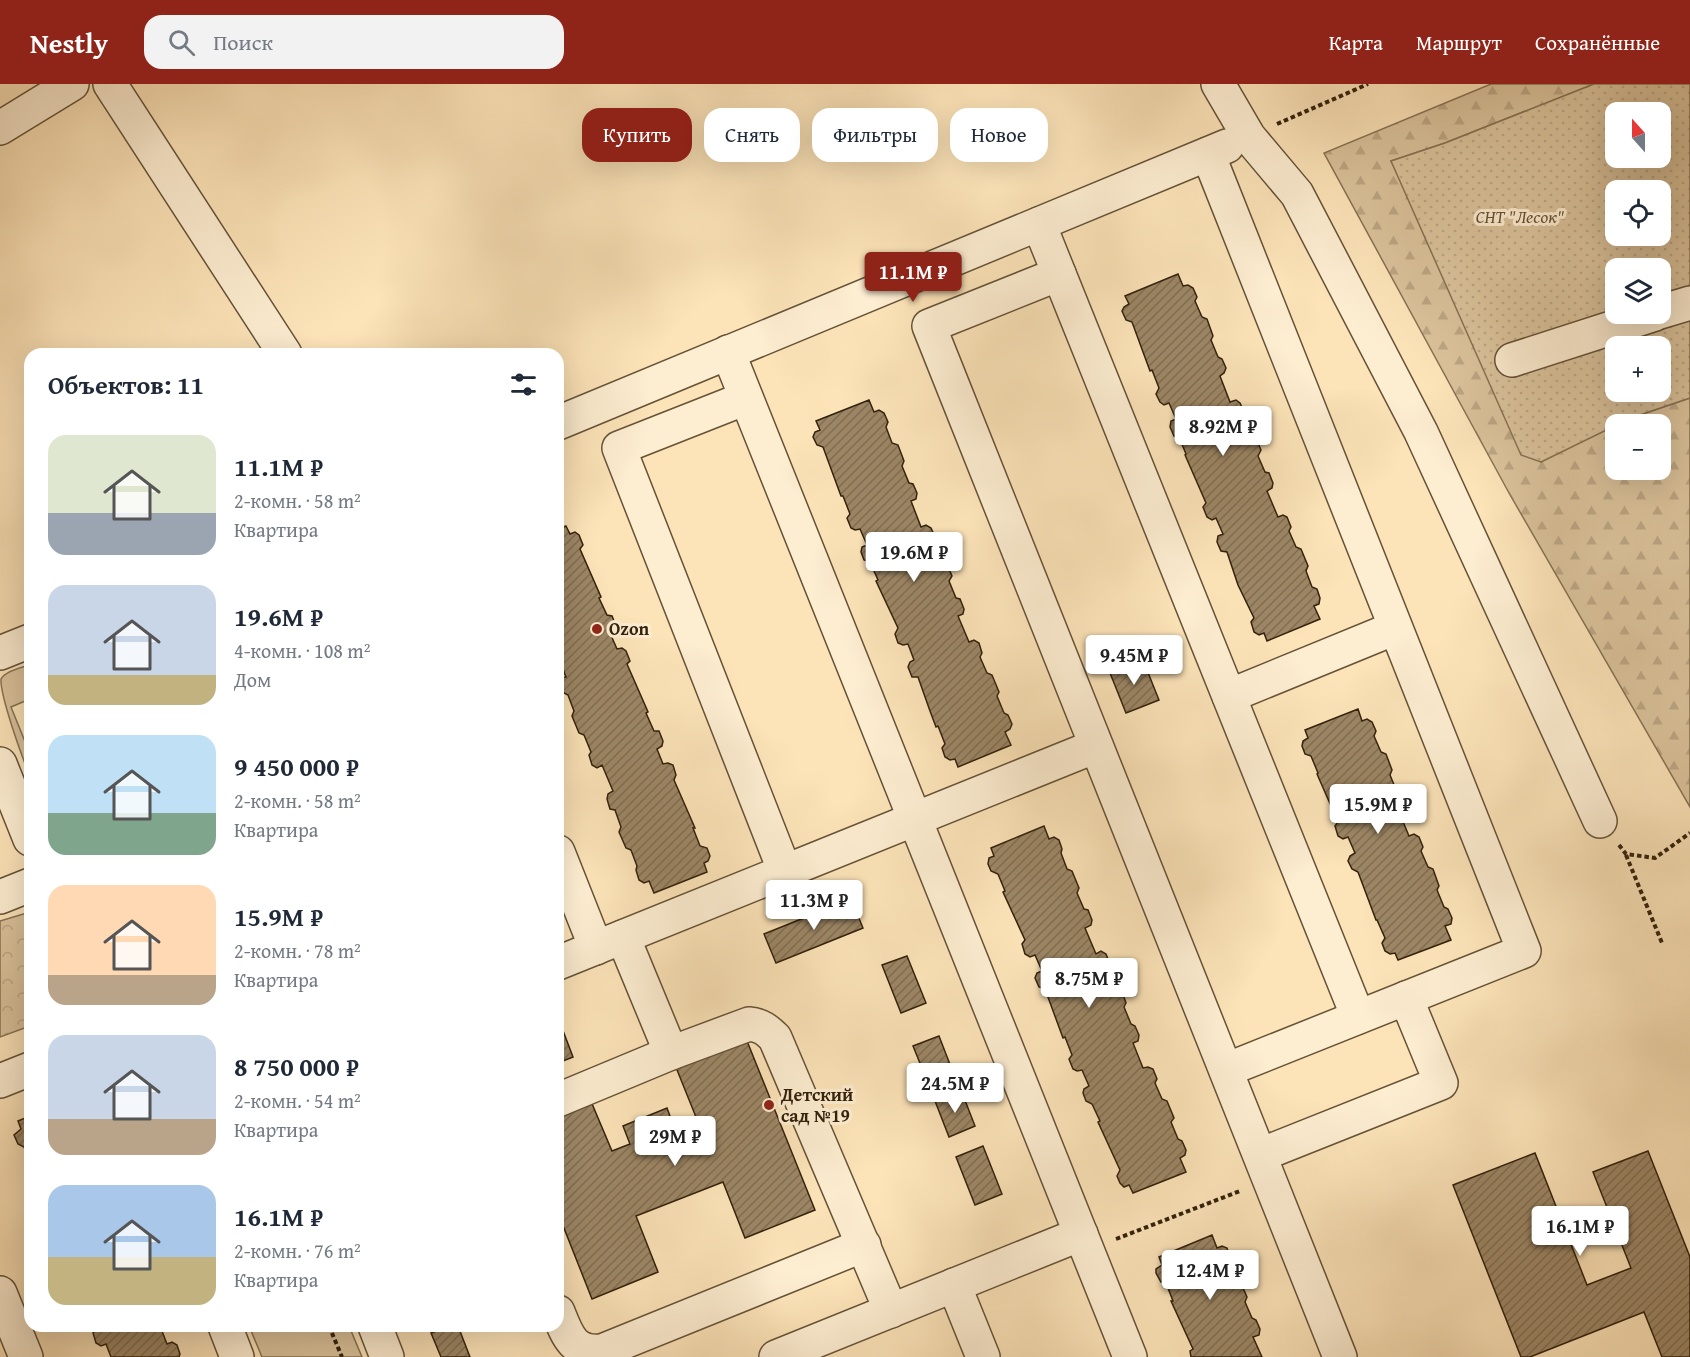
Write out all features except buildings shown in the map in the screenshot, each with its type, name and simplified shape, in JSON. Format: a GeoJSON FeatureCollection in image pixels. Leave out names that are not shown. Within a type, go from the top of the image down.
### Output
{"type":"FeatureCollection","features":[{"type":"Feature","properties":{"kind":"street"},"geometry":{"type":"LineString","coordinates":[[0,128],[72,84]]}},
{"type":"Feature","properties":{"kind":"street"},"geometry":{"type":"LineString","coordinates":[[110,84],[281,348]]}},
{"type":"Feature","properties":{"kind":"street"},"geometry":{"type":"LineString","coordinates":[[1218,84],[1249,137],[1297,194],[1421,432],[1600,821]]}},
{"type":"Feature","properties":{"kind":"street"},"geometry":{"type":"LineString","coordinates":[[564,420],[1249,137]]}},
{"type":"Feature","properties":{"kind":"street"},"geometry":{"type":"LineString","coordinates":[[1208,154],[1524,951],[1226,1070]]}},
{"type":"Feature","properties":{"kind":"street"},"geometry":{"type":"LineString","coordinates":[[1039,224],[1358,1017]]}},
{"type":"Feature","properties":{"kind":"street"},"geometry":{"type":"LineString","coordinates":[[1059,274],[929,326],[1340,1357]]}},
{"type":"Feature","properties":{"kind":"street"},"geometry":{"type":"LineString","coordinates":[[1671,309],[1690,303]]}},
{"type":"Feature","properties":{"kind":"street"},"geometry":{"type":"LineString","coordinates":[[1512,360],[1624,324]]}},
{"type":"Feature","properties":{"kind":"street"},"geometry":{"type":"LineString","coordinates":[[728,352],[1130,1357]]}},
{"type":"Feature","properties":{"kind":"street"},"geometry":{"type":"LineString","coordinates":[[746,398],[618,448],[785,872]]}},
{"type":"Feature","properties":{"kind":"street"},"geometry":{"type":"LineString","coordinates":[[1229,696],[1395,628]]}},
{"type":"Feature","properties":{"kind":"street"},"geometry":{"type":"LineString","coordinates":[[0,653],[24,643]]}},
{"type":"Feature","properties":{"kind":"street"},"geometry":{"type":"LineString","coordinates":[[564,961],[1096,746]]}},
{"type":"Feature","properties":{"kind":"street"},"geometry":{"type":"LineString","coordinates":[[0,764],[24,824]]}},
{"type":"Feature","properties":{"kind":"street"},"geometry":{"type":"LineString","coordinates":[[564,863],[671,1053]]}},
{"type":"Feature","properties":{"kind":"street"},"geometry":{"type":"LineString","coordinates":[[0,897],[24,887]]}},
{"type":"Feature","properties":{"kind":"street"},"geometry":{"type":"LineString","coordinates":[[1265,1168],[1441,1083],[1406,998]]}},
{"type":"Feature","properties":{"kind":"street"},"geometry":{"type":"LineString","coordinates":[[564,1098],[671,1053],[749,1024],[768,1030],[775,1038],[891,1311]]}},
{"type":"Feature","properties":{"kind":"street"},"geometry":{"type":"LineString","coordinates":[[0,1081],[24,1071]]}},
{"type":"Feature","properties":{"kind":"street"},"geometry":{"type":"LineString","coordinates":[[776,1357],[954,1285],[1084,1242]]}},
{"type":"Feature","properties":{"kind":"street"},"geometry":{"type":"LineString","coordinates":[[564,1328],[576,1346],[593,1352],[602,1351],[864,1245]]}},
{"type":"Feature","properties":{"kind":"street"},"geometry":{"type":"LineString","coordinates":[[954,1285],[983,1357]]}},
{"type":"Feature","properties":{"kind":"street"},"geometry":{"type":"LineString","coordinates":[[0,1293],[26,1357]]}},
{"type":"Feature","properties":{"kind":"street"},"geometry":{"type":"LineString","coordinates":[[227,1332],[237,1357]]}},
{"type":"Feature","properties":{"kind":"street"},"geometry":{"type":"LineString","coordinates":[[377,1332],[387,1357]]}},
{"type":"Feature","properties":{"kind":"path"},"geometry":{"type":"LineString","coordinates":[[1249,137],[1368,84]]}},
{"type":"Feature","properties":{"kind":"path"},"geometry":{"type":"LineString","coordinates":[[1600,821],[1626,854],[1662,943]]}},
{"type":"Feature","properties":{"kind":"path"},"geometry":{"type":"LineString","coordinates":[[1626,854],[1655,858],[1690,833]]}},
{"type":"Feature","properties":{"kind":"path"},"geometry":{"type":"LineString","coordinates":[[1084,1242],[1265,1168]]}},
{"type":"Feature","properties":{"kind":"path"},"geometry":{"type":"LineString","coordinates":[[332,1332],[342,1357]]}},
{"type":"Feature","properties":{"kind":"green space"},"geometry":{"type":"Polygon","coordinates":[[[1491,84],[1594,84],[1445,143],[1391,161],[1541,462],[1605,430],[1605,480],[1671,480],[1671,414],[1643,414],[1690,398],[1690,807],[1509,493],[1324,153],[1491,84]]]}},
{"type":"Feature","properties":{"kind":"green space","name":"СНТ \"Лесок\""},"geometry":{"type":"Polygon","coordinates":[[[1594,84],[1690,84],[1690,398],[1643,414],[1605,414],[1605,431],[1541,462],[1521,455],[1391,161],[1445,143],[1594,84]]]}},
{"type":"Feature","properties":{"kind":"green space"},"geometry":{"type":"Polygon","coordinates":[[[24,666],[24,702],[11,707],[24,739],[24,760],[8,712],[1,679],[24,666]]]}},
{"type":"Feature","properties":{"kind":"green space"},"geometry":{"type":"Polygon","coordinates":[[[24,914],[24,1028],[0,1037],[0,921],[24,914]]]}},
{"type":"Feature","properties":{"kind":"green space"},"geometry":{"type":"Polygon","coordinates":[[[252,1332],[352,1332],[362,1357],[262,1357],[252,1332]]]}},
{"type":"Feature","properties":{"kind":"place","name":"Ozon"},"geometry":{"type":"Point","coordinates":[597,629]}},
{"type":"Feature","properties":{"kind":"place","name":"Детский сад №19"},"geometry":{"type":"Point","coordinates":[769,1105]}}]}
